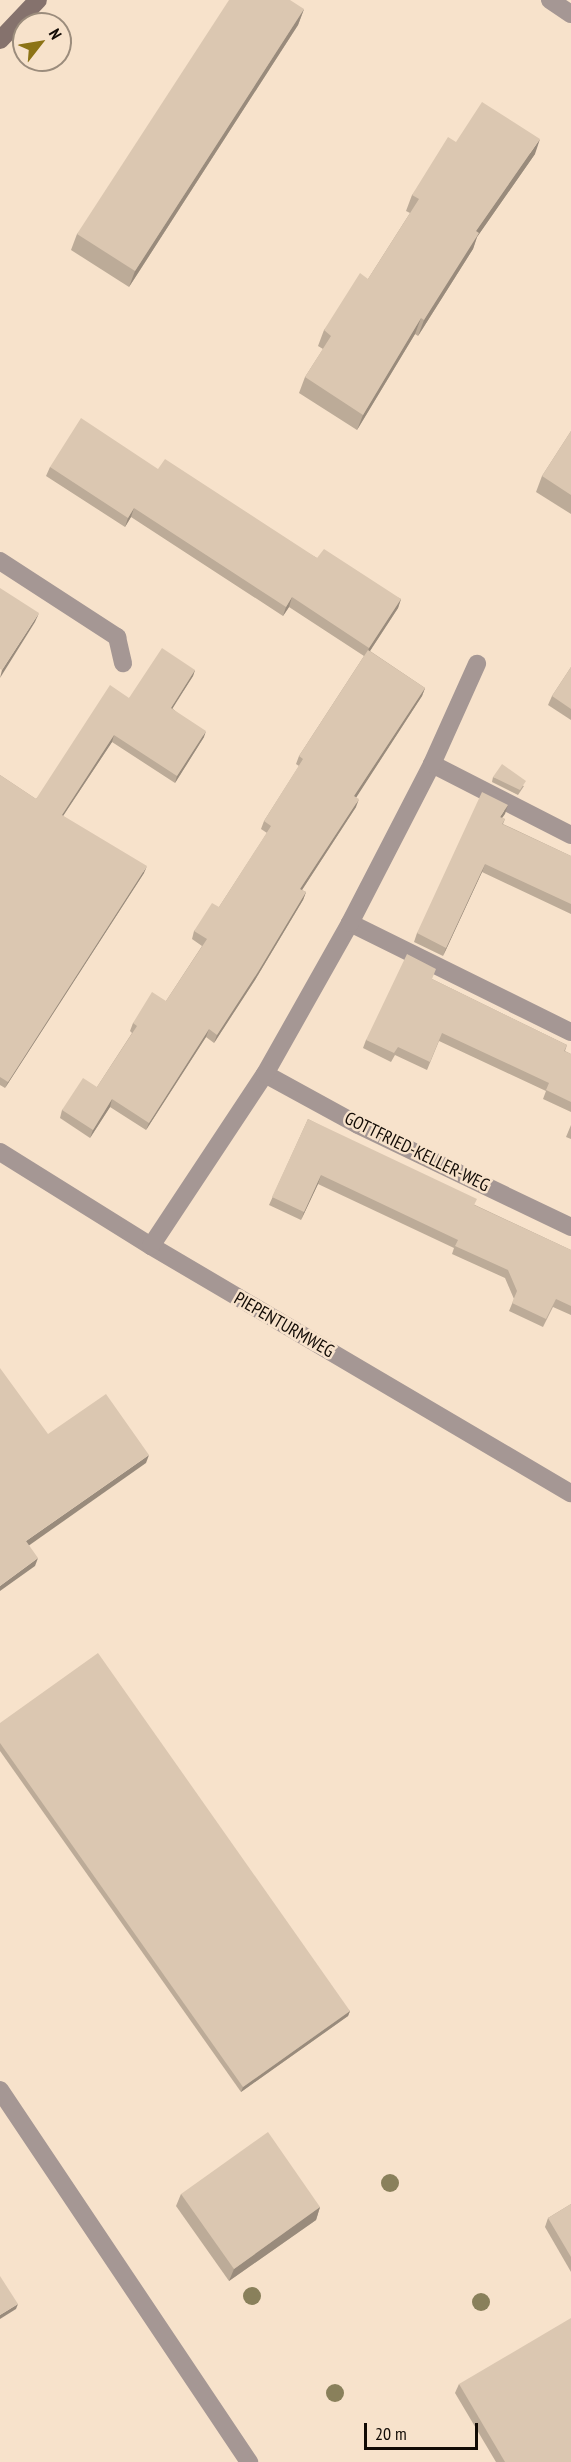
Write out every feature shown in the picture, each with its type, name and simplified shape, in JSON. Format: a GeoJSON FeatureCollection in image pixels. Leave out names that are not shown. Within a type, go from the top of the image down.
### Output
{"type":"FeatureCollection","features":[{"type":"Feature","properties":{"kind":"main road"},"geometry":{"type":"LineString","coordinates":[[0,40],[38,0]]}},
{"type":"Feature","properties":{"kind":"street"},"geometry":{"type":"LineString","coordinates":[[550,0],[571,14]]}},
{"type":"Feature","properties":{"kind":"street"},"geometry":{"type":"LineString","coordinates":[[0,561],[117,637],[123,663]]}},
{"type":"Feature","properties":{"kind":"street"},"geometry":{"type":"LineString","coordinates":[[150,1246],[264,1074],[350,922],[432,764],[477,664]]}},
{"type":"Feature","properties":{"kind":"street"},"geometry":{"type":"LineString","coordinates":[[432,764],[571,836]]}},
{"type":"Feature","properties":{"kind":"street"},"geometry":{"type":"LineString","coordinates":[[350,922],[571,1032]]}},
{"type":"Feature","properties":{"kind":"street","name":"GOTTFRIED-KELLER-WEG"},"geometry":{"type":"LineString","coordinates":[[264,1074],[358,1125],[571,1227]]}},
{"type":"Feature","properties":{"kind":"street","name":"PIEPENTURMWEG"},"geometry":{"type":"LineString","coordinates":[[0,1152],[150,1246],[571,1493]]}},
{"type":"Feature","properties":{"kind":"street"},"geometry":{"type":"LineString","coordinates":[[0,2090],[249,2462]]}},
{"type":"Feature","properties":{"kind":"building"},"geometry":{"type":"Polygon","coordinates":[[[229,0],[290,0],[304,9],[135,271],[77,234],[229,0]]]}},
{"type":"Feature","properties":{"kind":"building"},"geometry":{"type":"Polygon","coordinates":[[[482,102],[540,139],[476,231],[479,233],[424,320],[421,318],[363,415],[305,377],[331,336],[324,330],[360,273],[368,279],[419,199],[412,195],[448,137],[456,142],[482,102]]]}},
{"type":"Feature","properties":{"kind":"building"},"geometry":{"type":"Polygon","coordinates":[[[81,418],[158,469],[165,459],[317,558],[324,549],[401,599],[369,648],[292,597],[286,607],[134,508],[128,518],[50,467],[81,418]]]}},
{"type":"Feature","properties":{"kind":"building"},"geometry":{"type":"Polygon","coordinates":[[[571,431],[571,495],[542,476],[571,431]]]}},
{"type":"Feature","properties":{"kind":"building"},"geometry":{"type":"Polygon","coordinates":[[[0,588],[39,613],[2,670],[0,669],[0,588]]]}},
{"type":"Feature","properties":{"kind":"building"},"geometry":{"type":"Polygon","coordinates":[[[162,648],[195,670],[171,708],[206,731],[177,776],[114,735],[62,815],[147,866],[8,1082],[0,1077],[0,775],[36,799],[110,685],[129,698],[162,648]]]}},
{"type":"Feature","properties":{"kind":"building"},"geometry":{"type":"Polygon","coordinates":[[[368,650],[425,688],[354,796],[359,799],[300,889],[306,892],[217,1035],[209,1029],[149,1123],[112,1099],[93,1130],[62,1110],[83,1078],[97,1087],[137,1026],[133,1023],[152,992],[166,1001],[207,939],[194,931],[212,903],[219,907],[271,826],[264,821],[303,759],[299,756],[368,650]]]}},
{"type":"Feature","properties":{"kind":"building"},"geometry":{"type":"Polygon","coordinates":[[[571,667],[571,709],[552,696],[571,667]]]}},
{"type":"Feature","properties":{"kind":"building"},"geometry":{"type":"Polygon","coordinates":[[[502,764],[526,781],[520,790],[493,777],[502,764]]]}},
{"type":"Feature","properties":{"kind":"building"},"geometry":{"type":"Polygon","coordinates":[[[482,792],[508,805],[500,817],[505,819],[502,824],[571,856],[571,904],[485,864],[446,948],[417,933],[482,792]]]}},
{"type":"Feature","properties":{"kind":"building"},"geometry":{"type":"Polygon","coordinates":[[[407,954],[436,969],[432,979],[567,1045],[564,1051],[571,1054],[571,1102],[546,1090],[549,1083],[442,1033],[430,1062],[398,1047],[394,1053],[366,1040],[407,954]]]}},
{"type":"Feature","properties":{"kind":"building"},"geometry":{"type":"Polygon","coordinates":[[[308,1119],[477,1199],[474,1205],[571,1250],[571,1306],[556,1299],[546,1319],[512,1303],[517,1291],[508,1270],[455,1246],[458,1240],[321,1175],[304,1212],[272,1197],[308,1119]]]}},
{"type":"Feature","properties":{"kind":"building"},"geometry":{"type":"Polygon","coordinates":[[[0,1368],[48,1434],[106,1394],[149,1455],[26,1541],[38,1558],[0,1586],[0,1368]]]}},
{"type":"Feature","properties":{"kind":"building"},"geometry":{"type":"Polygon","coordinates":[[[98,1653],[350,2011],[243,2087],[0,1743],[0,1723],[98,1653]]]}},
{"type":"Feature","properties":{"kind":"building"},"geometry":{"type":"Polygon","coordinates":[[[268,2132],[320,2207],[234,2269],[181,2194],[268,2132]]]}},
{"type":"Feature","properties":{"kind":"building"},"geometry":{"type":"Polygon","coordinates":[[[571,2204],[571,2257],[548,2218],[571,2204]]]}},
{"type":"Feature","properties":{"kind":"building"},"geometry":{"type":"Polygon","coordinates":[[[0,2276],[18,2304],[0,2315],[0,2276]]]}},
{"type":"Feature","properties":{"kind":"building"},"geometry":{"type":"Polygon","coordinates":[[[571,2318],[571,2462],[505,2462],[459,2384],[571,2318]]]}}]}
